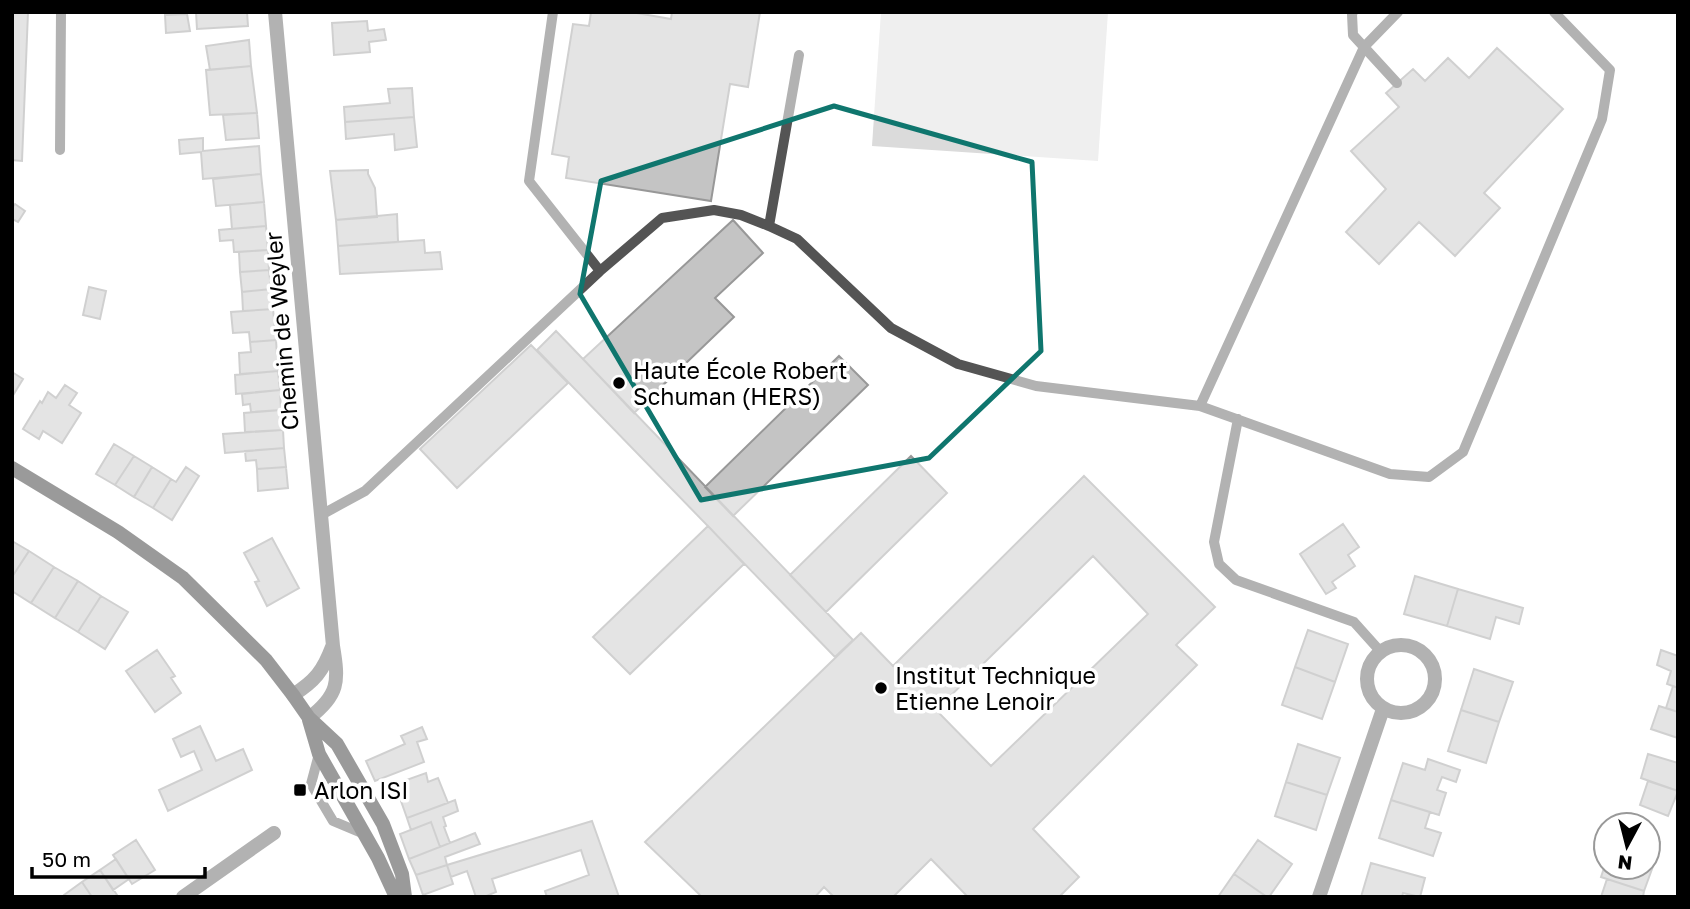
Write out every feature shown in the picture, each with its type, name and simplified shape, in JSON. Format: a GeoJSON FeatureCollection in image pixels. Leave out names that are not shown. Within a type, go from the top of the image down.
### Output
{"type":"FeatureCollection","features":[{"type":"Feature","properties":{"kind":"main road"},"geometry":{"type":"LineString","coordinates":[[12,468],[118,533],[183,578],[265,660],[309,718],[337,744],[383,824],[402,874],[405,897]]}},
{"type":"Feature","properties":{"kind":"main road"},"geometry":{"type":"LineString","coordinates":[[309,718],[319,754],[378,858],[396,897]]}},
{"type":"Feature","properties":{"kind":"street","name":"Chemin de Weyler"},"geometry":{"type":"LineString","coordinates":[[275,12],[337,667],[335,687],[325,705],[309,718]]}},
{"type":"Feature","properties":{"kind":"street"},"geometry":{"type":"LineString","coordinates":[[293,695],[312,683],[326,666],[333,646]]}},
{"type":"Feature","properties":{"kind":"street"},"geometry":{"type":"LineString","coordinates":[[1391,646],[1413,647],[1430,661],[1435,683],[1425,704],[1416,710],[1394,713],[1374,702],[1368,692],[1367,670],[1380,651],[1391,646]]}},
{"type":"Feature","properties":{"kind":"street"},"geometry":{"type":"LineString","coordinates":[[1319,897],[1383,709]]}},
{"type":"Feature","properties":{"kind":"street"},"geometry":{"type":"LineString","coordinates":[[183,897],[274,833]]}},
{"type":"Feature","properties":{"kind":"lane"},"geometry":{"type":"LineString","coordinates":[[60,150],[61,12]]}},
{"type":"Feature","properties":{"kind":"lane"},"geometry":{"type":"LineString","coordinates":[[553,12],[530,181],[600,271]]}},
{"type":"Feature","properties":{"kind":"lane"},"geometry":{"type":"LineString","coordinates":[[1353,12],[1353,35],[1398,83]]}},
{"type":"Feature","properties":{"kind":"lane"},"geometry":{"type":"LineString","coordinates":[[1200,406],[1364,47],[1398,12]]}},
{"type":"Feature","properties":{"kind":"lane"},"geometry":{"type":"LineString","coordinates":[[321,515],[365,491],[600,271],[662,218],[714,210],[741,215],[796,239],[891,328],[958,364],[1036,386],[1200,406],[1390,474],[1429,477],[1463,452],[1601,119],[1610,70],[1555,12]]}},
{"type":"Feature","properties":{"kind":"lane"},"geometry":{"type":"LineString","coordinates":[[769,226],[799,55]]}},
{"type":"Feature","properties":{"kind":"lane"},"geometry":{"type":"LineString","coordinates":[[1238,419],[1214,542],[1219,564],[1236,580],[1354,622],[1380,651]]}},
{"type":"Feature","properties":{"kind":"lane"},"geometry":{"type":"LineString","coordinates":[[319,754],[311,784],[333,821],[364,834]]}},
{"type":"Feature","properties":{"kind":"highlighted area"},"geometry":{"type":"Polygon","coordinates":[[[834,106],[1032,162],[1041,351],[929,458],[701,500],[580,294],[601,181],[834,106]]]}},
{"type":"Feature","properties":{"kind":"shaded area"},"geometry":{"type":"Polygon","coordinates":[[[881,12],[1108,12],[1098,161],[872,146],[881,12]]]}},
{"type":"Feature","properties":{"kind":"building"},"geometry":{"type":"Polygon","coordinates":[[[12,12],[28,12],[22,161],[12,160],[12,12]]]}},
{"type":"Feature","properties":{"kind":"building"},"geometry":{"type":"Polygon","coordinates":[[[196,12],[247,12],[248,26],[197,29],[196,12]]]}},
{"type":"Feature","properties":{"kind":"building"},"geometry":{"type":"Polygon","coordinates":[[[591,12],[631,12],[671,19],[672,12],[760,12],[748,87],[730,84],[711,201],[566,178],[569,157],[552,154],[573,24],[589,26],[591,12]]]}},
{"type":"Feature","properties":{"kind":"building"},"geometry":{"type":"Polygon","coordinates":[[[187,14],[190,31],[166,33],[165,15],[187,14]]]}},
{"type":"Feature","properties":{"kind":"building"},"geometry":{"type":"Polygon","coordinates":[[[367,21],[368,31],[384,29],[386,40],[369,42],[370,52],[334,55],[332,23],[367,21]]]}},
{"type":"Feature","properties":{"kind":"building"},"geometry":{"type":"Polygon","coordinates":[[[249,40],[251,66],[210,70],[206,46],[249,40]]]}},
{"type":"Feature","properties":{"kind":"building"},"geometry":{"type":"Polygon","coordinates":[[[1497,48],[1563,109],[1484,193],[1500,208],[1455,256],[1419,222],[1379,264],[1346,232],[1386,189],[1351,151],[1399,107],[1386,93],[1413,69],[1425,81],[1448,58],[1469,78],[1497,48]]]}},
{"type":"Feature","properties":{"kind":"building"},"geometry":{"type":"Polygon","coordinates":[[[251,66],[257,113],[210,115],[206,70],[251,66]]]}},
{"type":"Feature","properties":{"kind":"building"},"geometry":{"type":"Polygon","coordinates":[[[412,88],[414,117],[345,122],[344,107],[390,103],[388,89],[412,88]]]}},
{"type":"Feature","properties":{"kind":"building"},"geometry":{"type":"Polygon","coordinates":[[[257,113],[259,138],[226,140],[223,115],[257,113]]]}},
{"type":"Feature","properties":{"kind":"building"},"geometry":{"type":"Polygon","coordinates":[[[414,117],[417,147],[395,150],[394,134],[346,139],[345,122],[414,117]]]}},
{"type":"Feature","properties":{"kind":"building"},"geometry":{"type":"Polygon","coordinates":[[[203,138],[203,151],[259,146],[261,174],[203,179],[201,152],[180,154],[179,140],[203,138]]]}},
{"type":"Feature","properties":{"kind":"building"},"geometry":{"type":"Polygon","coordinates":[[[368,170],[375,188],[377,217],[336,220],[330,171],[368,170]]]}},
{"type":"Feature","properties":{"kind":"building"},"geometry":{"type":"Polygon","coordinates":[[[261,174],[264,202],[216,206],[213,179],[261,174]]]}},
{"type":"Feature","properties":{"kind":"building"},"geometry":{"type":"Polygon","coordinates":[[[264,202],[266,226],[232,229],[230,205],[264,202]]]}},
{"type":"Feature","properties":{"kind":"building"},"geometry":{"type":"Polygon","coordinates":[[[15,204],[25,211],[18,222],[12,219],[12,208],[15,204]]]}},
{"type":"Feature","properties":{"kind":"building"},"geometry":{"type":"Polygon","coordinates":[[[397,214],[398,242],[338,246],[336,220],[397,214]]]}},
{"type":"Feature","properties":{"kind":"building"},"geometry":{"type":"Polygon","coordinates":[[[733,220],[763,253],[715,298],[734,317],[634,413],[583,359],[733,220]]]}},
{"type":"Feature","properties":{"kind":"building"},"geometry":{"type":"Polygon","coordinates":[[[266,226],[268,250],[234,252],[233,240],[220,241],[219,230],[266,226]]]}},
{"type":"Feature","properties":{"kind":"building"},"geometry":{"type":"Polygon","coordinates":[[[424,240],[425,253],[440,252],[442,269],[340,274],[338,246],[424,240]]]}},
{"type":"Feature","properties":{"kind":"building"},"geometry":{"type":"Polygon","coordinates":[[[268,250],[269,270],[240,272],[239,252],[268,250]]]}},
{"type":"Feature","properties":{"kind":"building"},"geometry":{"type":"Polygon","coordinates":[[[269,270],[271,289],[242,292],[240,272],[269,270]]]}},
{"type":"Feature","properties":{"kind":"building"},"geometry":{"type":"Polygon","coordinates":[[[89,287],[106,291],[100,319],[83,315],[89,287]]]}},
{"type":"Feature","properties":{"kind":"building"},"geometry":{"type":"Polygon","coordinates":[[[271,289],[273,309],[243,311],[242,292],[271,289]]]}},
{"type":"Feature","properties":{"kind":"building"},"geometry":{"type":"Polygon","coordinates":[[[273,309],[276,340],[250,342],[249,332],[233,333],[231,312],[273,309]]]}},
{"type":"Feature","properties":{"kind":"building"},"geometry":{"type":"Polygon","coordinates":[[[556,331],[853,640],[835,657],[537,350],[556,331]]]}},
{"type":"Feature","properties":{"kind":"building"},"geometry":{"type":"Polygon","coordinates":[[[276,340],[278,371],[240,374],[239,353],[251,352],[250,342],[276,340]]]}},
{"type":"Feature","properties":{"kind":"building"},"geometry":{"type":"Polygon","coordinates":[[[531,345],[568,383],[457,488],[420,449],[531,345]]]}},
{"type":"Feature","properties":{"kind":"building"},"geometry":{"type":"Polygon","coordinates":[[[839,356],[868,385],[733,516],[705,487],[839,356]]]}},
{"type":"Feature","properties":{"kind":"building"},"geometry":{"type":"Polygon","coordinates":[[[278,371],[280,390],[236,394],[235,375],[278,371]]]}},
{"type":"Feature","properties":{"kind":"building"},"geometry":{"type":"Polygon","coordinates":[[[12,372],[23,379],[12,397],[12,372]]]}},
{"type":"Feature","properties":{"kind":"building"},"geometry":{"type":"Polygon","coordinates":[[[65,385],[77,393],[69,405],[81,413],[62,443],[43,431],[39,439],[23,429],[48,392],[56,398],[65,385]]]}},
{"type":"Feature","properties":{"kind":"building"},"geometry":{"type":"Polygon","coordinates":[[[280,390],[281,410],[251,412],[250,404],[243,405],[242,394],[280,390]]]}},
{"type":"Feature","properties":{"kind":"building"},"geometry":{"type":"Polygon","coordinates":[[[281,410],[283,430],[245,432],[244,413],[281,410]]]}},
{"type":"Feature","properties":{"kind":"building"},"geometry":{"type":"Polygon","coordinates":[[[283,430],[284,448],[225,453],[223,434],[283,430]]]}},
{"type":"Feature","properties":{"kind":"building"},"geometry":{"type":"Polygon","coordinates":[[[114,444],[134,456],[115,485],[96,474],[114,444]]]}},
{"type":"Feature","properties":{"kind":"building"},"geometry":{"type":"Polygon","coordinates":[[[284,448],[286,467],[257,469],[256,460],[246,461],[245,451],[284,448]]]}},
{"type":"Feature","properties":{"kind":"building"},"geometry":{"type":"Polygon","coordinates":[[[134,456],[152,467],[134,497],[115,485],[134,456]]]}},
{"type":"Feature","properties":{"kind":"building"},"geometry":{"type":"Polygon","coordinates":[[[911,456],[947,493],[826,612],[790,575],[911,456]]]}},
{"type":"Feature","properties":{"kind":"building"},"geometry":{"type":"Polygon","coordinates":[[[152,467],[171,479],[153,508],[134,497],[152,467]]]}},
{"type":"Feature","properties":{"kind":"building"},"geometry":{"type":"Polygon","coordinates":[[[186,467],[199,476],[172,520],[153,508],[171,479],[176,482],[186,467]]]}},
{"type":"Feature","properties":{"kind":"building"},"geometry":{"type":"Polygon","coordinates":[[[286,467],[288,488],[258,491],[257,469],[286,467]]]}},
{"type":"Feature","properties":{"kind":"building","name":"Institut Technique Etienne Lenoir"},"geometry":{"type":"Polygon","coordinates":[[[1084,476],[1215,607],[1176,645],[1197,665],[1033,829],[1079,877],[1059,897],[968,897],[931,859],[893,897],[834,897],[824,887],[815,897],[702,897],[645,842],[861,633],[893,666],[1084,476]],[[1093,556],[936,710],[991,766],[1148,614],[1093,556]]]}},
{"type":"Feature","properties":{"kind":"building"},"geometry":{"type":"Polygon","coordinates":[[[1343,524],[1359,547],[1348,555],[1355,566],[1332,582],[1336,588],[1326,594],[1300,554],[1343,524]]]}},
{"type":"Feature","properties":{"kind":"building"},"geometry":{"type":"Polygon","coordinates":[[[708,526],[744,564],[630,674],[593,637],[708,526]]]}},
{"type":"Feature","properties":{"kind":"building"},"geometry":{"type":"Polygon","coordinates":[[[272,538],[299,588],[267,606],[255,582],[259,581],[244,553],[272,538]]]}},
{"type":"Feature","properties":{"kind":"building"},"geometry":{"type":"Polygon","coordinates":[[[12,541],[29,551],[12,577],[12,541]]]}},
{"type":"Feature","properties":{"kind":"building"},"geometry":{"type":"Polygon","coordinates":[[[29,551],[54,567],[31,603],[12,591],[12,577],[29,551]]]}},
{"type":"Feature","properties":{"kind":"building"},"geometry":{"type":"Polygon","coordinates":[[[54,567],[78,581],[55,618],[31,603],[54,567]]]}},
{"type":"Feature","properties":{"kind":"building"},"geometry":{"type":"Polygon","coordinates":[[[1415,576],[1458,589],[1447,626],[1404,614],[1415,576]]]}},
{"type":"Feature","properties":{"kind":"building"},"geometry":{"type":"Polygon","coordinates":[[[78,581],[101,596],[78,632],[55,618],[78,581]]]}},
{"type":"Feature","properties":{"kind":"building"},"geometry":{"type":"Polygon","coordinates":[[[1458,589],[1523,608],[1519,624],[1496,617],[1490,639],[1447,626],[1458,589]]]}},
{"type":"Feature","properties":{"kind":"building"},"geometry":{"type":"Polygon","coordinates":[[[101,596],[128,612],[105,649],[78,632],[101,596]]]}},
{"type":"Feature","properties":{"kind":"building"},"geometry":{"type":"Polygon","coordinates":[[[1308,630],[1348,644],[1335,682],[1295,667],[1308,630]]]}},
{"type":"Feature","properties":{"kind":"building"},"geometry":{"type":"Polygon","coordinates":[[[157,650],[175,676],[171,678],[181,693],[155,712],[126,671],[157,650]]]}},
{"type":"Feature","properties":{"kind":"building"},"geometry":{"type":"Polygon","coordinates":[[[1661,650],[1678,656],[1678,688],[1667,684],[1671,671],[1657,665],[1661,650]]]}},
{"type":"Feature","properties":{"kind":"building"},"geometry":{"type":"Polygon","coordinates":[[[1295,667],[1335,682],[1322,719],[1282,705],[1295,667]]]}},
{"type":"Feature","properties":{"kind":"building"},"geometry":{"type":"Polygon","coordinates":[[[1474,669],[1513,682],[1499,722],[1461,710],[1474,669]]]}},
{"type":"Feature","properties":{"kind":"building"},"geometry":{"type":"Polygon","coordinates":[[[1673,686],[1678,688],[1678,712],[1666,708],[1673,686]]]}},
{"type":"Feature","properties":{"kind":"building"},"geometry":{"type":"Polygon","coordinates":[[[1659,706],[1678,712],[1678,738],[1651,729],[1659,706]]]}},
{"type":"Feature","properties":{"kind":"building"},"geometry":{"type":"Polygon","coordinates":[[[1461,710],[1499,722],[1486,763],[1448,751],[1461,710]]]}},
{"type":"Feature","properties":{"kind":"building"},"geometry":{"type":"Polygon","coordinates":[[[200,726],[216,761],[243,749],[252,770],[168,811],[159,790],[202,770],[194,751],[181,757],[173,739],[200,726]]]}},
{"type":"Feature","properties":{"kind":"building"},"geometry":{"type":"Polygon","coordinates":[[[422,727],[427,739],[417,742],[424,762],[375,781],[366,761],[405,744],[401,736],[422,727]]]}},
{"type":"Feature","properties":{"kind":"building"},"geometry":{"type":"Polygon","coordinates":[[[1298,744],[1340,758],[1327,795],[1286,782],[1298,744]]]}},
{"type":"Feature","properties":{"kind":"building"},"geometry":{"type":"Polygon","coordinates":[[[1648,754],[1678,763],[1678,791],[1641,778],[1648,754]]]}},
{"type":"Feature","properties":{"kind":"building"},"geometry":{"type":"Polygon","coordinates":[[[1428,759],[1460,770],[1456,782],[1442,777],[1437,790],[1446,793],[1439,815],[1391,800],[1403,763],[1425,770],[1428,759]]]}},
{"type":"Feature","properties":{"kind":"building"},"geometry":{"type":"Polygon","coordinates":[[[426,773],[428,782],[438,778],[448,803],[407,818],[395,784],[426,773]]]}},
{"type":"Feature","properties":{"kind":"building"},"geometry":{"type":"Polygon","coordinates":[[[1648,781],[1678,791],[1668,816],[1662,811],[1640,805],[1648,781]]]}},
{"type":"Feature","properties":{"kind":"building"},"geometry":{"type":"Polygon","coordinates":[[[1286,782],[1327,795],[1316,830],[1275,816],[1286,782]]]}},
{"type":"Feature","properties":{"kind":"building"},"geometry":{"type":"Polygon","coordinates":[[[455,800],[458,811],[443,817],[450,843],[440,847],[431,822],[411,830],[407,818],[455,800]]]}},
{"type":"Feature","properties":{"kind":"building"},"geometry":{"type":"Polygon","coordinates":[[[1391,800],[1430,812],[1425,828],[1441,833],[1433,856],[1379,838],[1391,800]]]}},
{"type":"Feature","properties":{"kind":"building"},"geometry":{"type":"Polygon","coordinates":[[[592,821],[619,897],[547,897],[545,891],[589,875],[581,850],[492,879],[496,892],[484,897],[476,897],[467,871],[451,877],[447,865],[592,821]]]}},
{"type":"Feature","properties":{"kind":"building"},"geometry":{"type":"Polygon","coordinates":[[[431,822],[440,847],[409,859],[400,834],[431,822]]]}},
{"type":"Feature","properties":{"kind":"building"},"geometry":{"type":"Polygon","coordinates":[[[475,833],[480,844],[445,857],[447,865],[416,875],[409,859],[475,833]]]}},
{"type":"Feature","properties":{"kind":"building"},"geometry":{"type":"Polygon","coordinates":[[[136,840],[155,870],[132,884],[113,855],[136,840]]]}},
{"type":"Feature","properties":{"kind":"building"},"geometry":{"type":"Polygon","coordinates":[[[1258,840],[1292,864],[1269,897],[1234,874],[1258,840]]]}},
{"type":"Feature","properties":{"kind":"building"},"geometry":{"type":"Polygon","coordinates":[[[116,859],[129,879],[113,890],[100,870],[116,859]]]}},
{"type":"Feature","properties":{"kind":"building"},"geometry":{"type":"Polygon","coordinates":[[[1371,863],[1425,878],[1420,897],[1403,893],[1402,897],[1361,897],[1371,863]]]}},
{"type":"Feature","properties":{"kind":"building"},"geometry":{"type":"Polygon","coordinates":[[[447,865],[453,884],[423,895],[416,875],[447,865]]]}},
{"type":"Feature","properties":{"kind":"building"},"geometry":{"type":"Polygon","coordinates":[[[100,870],[117,895],[114,897],[92,897],[82,882],[100,870]]]}},
{"type":"Feature","properties":{"kind":"building"},"geometry":{"type":"Polygon","coordinates":[[[1234,874],[1267,897],[1218,897],[1234,874]]]}},
{"type":"Feature","properties":{"kind":"building"},"geometry":{"type":"Polygon","coordinates":[[[1606,881],[1644,891],[1643,897],[1601,897],[1606,881]]]}},
{"type":"Feature","properties":{"kind":"building"},"geometry":{"type":"Polygon","coordinates":[[[1613,881],[1648,881],[1644,891],[1613,881]]]}},
{"type":"Feature","properties":{"kind":"building"},"geometry":{"type":"Polygon","coordinates":[[[82,882],[92,897],[65,897],[64,895],[82,882]]]}},
{"type":"Feature","properties":{"kind":"place","name":"Haute École Robert Schuman (HERS)"},"geometry":{"type":"Point","coordinates":[619,383]}},
{"type":"Feature","properties":{"kind":"place","name":"Institut Technique Etienne Lenoir"},"geometry":{"type":"Point","coordinates":[881,688]}},
{"type":"Feature","properties":{"kind":"place","name":"Arlon ISI"},"geometry":{"type":"Point","coordinates":[300,790]}}]}
